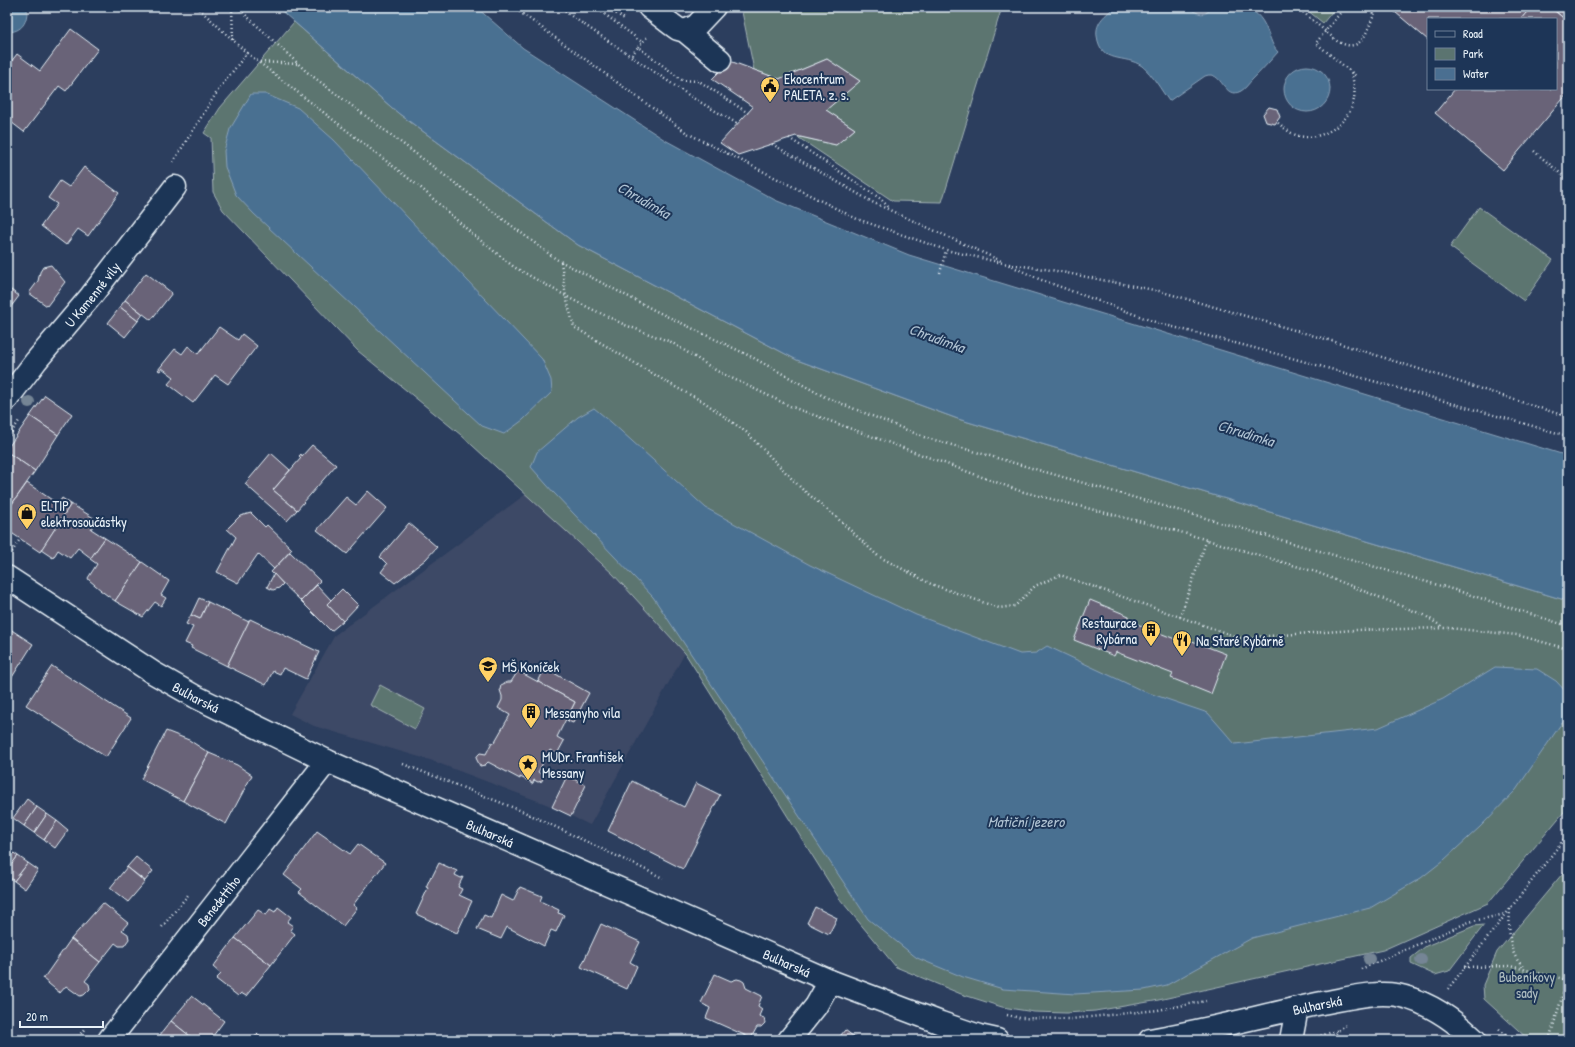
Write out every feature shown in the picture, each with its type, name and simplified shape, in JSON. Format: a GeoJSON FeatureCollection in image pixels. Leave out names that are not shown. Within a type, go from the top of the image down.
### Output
{"type":"FeatureCollection","features":[{"type":"Feature","properties":{"kind":"street"},"geometry":{"type":"LineString","coordinates":[[649,7],[678,29],[685,31],[720,60]]}},
{"type":"Feature","properties":{"kind":"street"},"geometry":{"type":"LineString","coordinates":[[685,31],[696,26],[714,7]]}},
{"type":"Feature","properties":{"kind":"street","name":"U Kamenné vily"},"geometry":{"type":"LineString","coordinates":[[7,399],[36,360],[99,287],[175,187]]}},
{"type":"Feature","properties":{"kind":"street","name":"Bulharská"},"geometry":{"type":"LineString","coordinates":[[8,567],[152,672],[190,694],[327,761],[830,982],[941,1024],[997,1040]]}},
{"type":"Feature","properties":{"kind":"street","name":"Benedettiho"},"geometry":{"type":"LineString","coordinates":[[109,1040],[327,761]]}},
{"type":"Feature","properties":{"kind":"street"},"geometry":{"type":"LineString","coordinates":[[789,1040],[816,1006],[830,982]]}},
{"type":"Feature","properties":{"kind":"street","name":"Bulharská"},"geometry":{"type":"LineString","coordinates":[[1150,1040],[1293,1009],[1377,994],[1396,995],[1416,1000],[1452,1020],[1475,1040]]}},
{"type":"Feature","properties":{"kind":"street"},"geometry":{"type":"LineString","coordinates":[[1291,1040],[1295,1019],[1293,1009]]}},
{"type":"Feature","properties":{"kind":"path"},"geometry":{"type":"LineString","coordinates":[[197,7],[247,53],[421,188],[470,232],[514,267],[566,297],[625,325],[671,342],[717,371],[792,407],[1020,491],[1207,540],[1316,572],[1424,615],[1444,628]]}},
{"type":"Feature","properties":{"kind":"path"},"geometry":{"type":"LineString","coordinates":[[232,7],[233,40]]}},
{"type":"Feature","properties":{"kind":"path"},"geometry":{"type":"LineString","coordinates":[[237,7],[307,72],[561,262],[656,311],[750,356],[825,397],[924,437],[1454,590],[1568,626]]}},
{"type":"Feature","properties":{"kind":"path"},"geometry":{"type":"LineString","coordinates":[[513,7],[687,133],[857,219],[946,250],[1007,264],[1051,270],[1159,291],[1332,341],[1568,417]]}},
{"type":"Feature","properties":{"kind":"path"},"geometry":{"type":"LineString","coordinates":[[558,7],[693,98],[738,124]]}},
{"type":"Feature","properties":{"kind":"path"},"geometry":{"type":"LineString","coordinates":[[594,7],[643,41],[632,56]]}},
{"type":"Feature","properties":{"kind":"path"},"geometry":{"type":"LineString","coordinates":[[1297,7],[1344,45],[1351,46],[1364,38],[1374,13],[1379,7]]}},
{"type":"Feature","properties":{"kind":"path"},"geometry":{"type":"LineString","coordinates":[[1345,7],[1316,43],[1356,76]]}},
{"type":"Feature","properties":{"kind":"path"},"geometry":{"type":"LineString","coordinates":[[1367,7],[1374,13]]}},
{"type":"Feature","properties":{"kind":"path"},"geometry":{"type":"LineString","coordinates":[[638,47],[682,80],[699,80],[748,113]]}},
{"type":"Feature","properties":{"kind":"path"},"geometry":{"type":"LineString","coordinates":[[175,187],[172,160],[219,89],[247,53]]}},
{"type":"Feature","properties":{"kind":"path"},"geometry":{"type":"LineString","coordinates":[[258,62],[299,64]]}},
{"type":"Feature","properties":{"kind":"path"},"geometry":{"type":"LineString","coordinates":[[1278,122],[1285,129],[1299,136],[1312,137],[1334,128],[1346,118],[1353,104],[1355,93],[1351,72]]}},
{"type":"Feature","properties":{"kind":"path"},"geometry":{"type":"LineString","coordinates":[[789,138],[881,199],[892,211]]}},
{"type":"Feature","properties":{"kind":"path"},"geometry":{"type":"LineString","coordinates":[[772,144],[872,202],[1039,279],[1158,323],[1288,357],[1568,436]]}},
{"type":"Feature","properties":{"kind":"path"},"geometry":{"type":"LineString","coordinates":[[1534,151],[1568,180]]}},
{"type":"Feature","properties":{"kind":"path"},"geometry":{"type":"LineString","coordinates":[[940,274],[946,250]]}},
{"type":"Feature","properties":{"kind":"path"},"geometry":{"type":"LineString","coordinates":[[561,262],[566,297],[574,327],[670,384],[704,402],[746,432],[802,489],[835,516],[878,556],[931,584],[1000,608],[1015,606],[1035,586],[1060,575],[1240,638],[1354,630],[1444,628],[1517,635],[1568,649]]}},
{"type":"Feature","properties":{"kind":"path"},"geometry":{"type":"LineString","coordinates":[[7,439],[22,416]]}},
{"type":"Feature","properties":{"kind":"path"},"geometry":{"type":"LineString","coordinates":[[8,567],[20,539]]}},
{"type":"Feature","properties":{"kind":"path"},"geometry":{"type":"LineString","coordinates":[[1180,617],[1207,540]]}},
{"type":"Feature","properties":{"kind":"path"},"geometry":{"type":"LineString","coordinates":[[399,763],[502,804]]}},
{"type":"Feature","properties":{"kind":"path"},"geometry":{"type":"LineString","coordinates":[[1432,1009],[1568,834]]}},
{"type":"Feature","properties":{"kind":"path"},"geometry":{"type":"LineString","coordinates":[[1510,909],[1511,948],[1514,956],[1525,970]]}},
{"type":"Feature","properties":{"kind":"path"},"geometry":{"type":"LineString","coordinates":[[1363,971],[1355,971],[1470,922],[1505,914]]}},
{"type":"Feature","properties":{"kind":"path"},"geometry":{"type":"LineString","coordinates":[[1464,968],[1510,966],[1568,979],[1549,1040]]}},
{"type":"Feature","properties":{"kind":"path"},"geometry":{"type":"LineString","coordinates":[[1444,986],[1448,989]]}},
{"type":"Feature","properties":{"kind":"path"},"geometry":{"type":"LineString","coordinates":[[1006,1015],[1020,1018],[1071,1019],[1158,1010],[1211,1000]]}},
{"type":"Feature","properties":{"kind":"path"},"geometry":{"type":"LineString","coordinates":[[1315,1038],[1339,1030],[1351,1022]]}},
{"type":"Feature","properties":{"kind":"path"},"geometry":{"type":"LineString","coordinates":[[1331,1040],[1339,1030]]}},
{"type":"Feature","properties":{"kind":"shaded area","name":"MŠ Koníček"},"geometry":{"type":"Polygon","coordinates":[[[526,494],[613,574],[685,653],[590,825],[546,804],[430,760],[314,726],[290,714],[335,635],[526,494]]]}},
{"type":"Feature","properties":{"kind":"green space"},"geometry":{"type":"Polygon","coordinates":[[[741,7],[1002,7],[942,202],[893,201],[796,136],[836,145],[855,129],[826,110],[860,81],[827,59],[779,79],[754,70],[741,7]]]}},
{"type":"Feature","properties":{"kind":"green space"},"geometry":{"type":"Polygon","coordinates":[[[1310,7],[1336,7],[1323,23],[1307,10],[1310,7]]]}},
{"type":"Feature","properties":{"kind":"green space"},"geometry":{"type":"Polygon","coordinates":[[[294,22],[398,113],[578,245],[797,360],[958,419],[1568,601],[1568,807],[1488,903],[1383,950],[1154,1001],[1095,1011],[1066,1013],[1034,1012],[1002,1007],[961,994],[896,967],[839,898],[685,653],[613,574],[461,435],[358,351],[223,210],[213,192],[211,138],[204,133],[220,108],[294,22]]]}},
{"type":"Feature","properties":{"kind":"green space"},"geometry":{"type":"Polygon","coordinates":[[[1479,207],[1553,260],[1524,301],[1450,247],[1479,207]]]}},
{"type":"Feature","properties":{"kind":"green space"},"geometry":{"type":"Polygon","coordinates":[[[380,685],[425,709],[415,729],[370,705],[380,685]]]}},
{"type":"Feature","properties":{"kind":"green space","name":"Bubeníkovy sady"},"geometry":{"type":"Polygon","coordinates":[[[1568,867],[1568,1040],[1529,1040],[1484,999],[1483,985],[1497,952],[1568,867]]]}},
{"type":"Feature","properties":{"kind":"green space"},"geometry":{"type":"Polygon","coordinates":[[[1484,925],[1449,971],[1435,975],[1411,964],[1411,958],[1426,946],[1474,926],[1484,925]]]}},
{"type":"Feature","properties":{"kind":"water"},"geometry":{"type":"Polygon","coordinates":[[[7,7],[27,7],[25,22],[20,28],[12,32],[7,32],[7,7]]]}},
{"type":"Feature","properties":{"kind":"water","name":"Chrudimka"},"geometry":{"type":"Polygon","coordinates":[[[277,7],[476,7],[523,48],[665,140],[775,200],[909,255],[1568,456],[1568,601],[958,419],[797,360],[578,245],[398,113],[277,7]]]}},
{"type":"Feature","properties":{"kind":"water"},"geometry":{"type":"Polygon","coordinates":[[[1116,7],[1190,7],[1201,14],[1204,14],[1212,7],[1245,8],[1251,10],[1263,21],[1273,45],[1278,52],[1241,91],[1235,93],[1230,92],[1220,80],[1211,75],[1205,76],[1169,101],[1153,78],[1142,66],[1135,62],[1109,55],[1103,51],[1099,45],[1097,31],[1099,23],[1116,7]]]}},
{"type":"Feature","properties":{"kind":"water"},"geometry":{"type":"Polygon","coordinates":[[[1307,66],[1320,70],[1326,76],[1330,89],[1326,102],[1320,108],[1307,112],[1294,108],[1288,102],[1284,89],[1288,76],[1294,70],[1307,66]]]}},
{"type":"Feature","properties":{"kind":"water"},"geometry":{"type":"Polygon","coordinates":[[[251,94],[265,94],[298,108],[334,140],[542,359],[551,380],[552,392],[523,420],[504,434],[482,426],[254,214],[236,195],[225,167],[224,151],[230,129],[251,94]]]}},
{"type":"Feature","properties":{"kind":"water","name":"Matiční jezero"},"geometry":{"type":"Polygon","coordinates":[[[594,408],[706,508],[810,565],[916,615],[1020,654],[1036,653],[1047,646],[1143,691],[1208,713],[1235,744],[1378,728],[1443,699],[1495,667],[1537,669],[1556,681],[1568,694],[1568,720],[1561,724],[1516,790],[1480,827],[1444,860],[1421,878],[1370,908],[1252,938],[1167,985],[1144,990],[1075,994],[1003,989],[963,977],[917,958],[868,919],[653,597],[531,467],[537,452],[578,417],[594,408]]]}},
{"type":"Feature","properties":{"kind":"building"},"geometry":{"type":"Polygon","coordinates":[[[1389,7],[1531,7],[1522,18],[1427,18],[1427,39],[1389,7]]]}},
{"type":"Feature","properties":{"kind":"building"},"geometry":{"type":"Polygon","coordinates":[[[1531,7],[1550,7],[1568,22],[1568,93],[1503,170],[1435,113],[1454,90],[1557,90],[1557,18],[1522,18],[1531,7]]]}},
{"type":"Feature","properties":{"kind":"building"},"geometry":{"type":"Polygon","coordinates":[[[1551,7],[1568,7],[1568,22],[1551,7]]]}},
{"type":"Feature","properties":{"kind":"building"},"geometry":{"type":"Polygon","coordinates":[[[71,29],[98,49],[66,91],[59,86],[24,132],[7,119],[7,67],[17,54],[40,71],[71,29]]]}},
{"type":"Feature","properties":{"kind":"building"},"geometry":{"type":"Polygon","coordinates":[[[827,59],[860,81],[826,110],[855,129],[836,145],[796,136],[738,155],[720,143],[753,107],[712,79],[730,61],[779,79],[827,59]]]}},
{"type":"Feature","properties":{"kind":"building"},"geometry":{"type":"Polygon","coordinates":[[[1269,107],[1277,109],[1280,117],[1275,124],[1266,122],[1263,114],[1269,107]]]}},
{"type":"Feature","properties":{"kind":"building"},"geometry":{"type":"Polygon","coordinates":[[[84,167],[119,193],[88,236],[78,229],[66,245],[41,226],[57,204],[48,198],[60,181],[69,187],[84,167]]]}},
{"type":"Feature","properties":{"kind":"building"},"geometry":{"type":"Polygon","coordinates":[[[51,265],[65,282],[47,306],[29,293],[38,281],[43,267],[51,265]]]}},
{"type":"Feature","properties":{"kind":"building"},"geometry":{"type":"Polygon","coordinates":[[[146,273],[172,293],[151,320],[125,300],[146,273]]]}},
{"type":"Feature","properties":{"kind":"building"},"geometry":{"type":"Polygon","coordinates":[[[7,287],[19,296],[7,312],[7,287]]]}},
{"type":"Feature","properties":{"kind":"building"},"geometry":{"type":"Polygon","coordinates":[[[125,300],[143,314],[138,321],[120,307],[125,300]]]}},
{"type":"Feature","properties":{"kind":"building"},"geometry":{"type":"Polygon","coordinates":[[[120,307],[138,321],[125,337],[108,323],[120,307]]]}},
{"type":"Feature","properties":{"kind":"building"},"geometry":{"type":"Polygon","coordinates":[[[219,327],[238,340],[242,334],[257,346],[228,384],[215,375],[193,403],[168,384],[174,377],[162,368],[160,371],[158,370],[175,349],[182,354],[188,346],[198,354],[219,327]]]}},
{"type":"Feature","properties":{"kind":"building"},"geometry":{"type":"Polygon","coordinates":[[[45,395],[72,414],[58,435],[30,416],[45,395]]]}},
{"type":"Feature","properties":{"kind":"building"},"geometry":{"type":"Polygon","coordinates":[[[30,416],[58,435],[35,471],[7,452],[7,449],[30,416]]]}},
{"type":"Feature","properties":{"kind":"building"},"geometry":{"type":"Polygon","coordinates":[[[312,445],[336,465],[297,510],[273,490],[301,458],[299,456],[301,454],[302,456],[312,445]]]}},
{"type":"Feature","properties":{"kind":"building"},"geometry":{"type":"Polygon","coordinates":[[[7,452],[35,471],[7,511],[7,452]]]}},
{"type":"Feature","properties":{"kind":"building"},"geometry":{"type":"Polygon","coordinates":[[[271,453],[290,470],[273,490],[297,510],[287,521],[245,484],[271,453]]]}},
{"type":"Feature","properties":{"kind":"building"},"geometry":{"type":"Polygon","coordinates":[[[27,483],[58,504],[62,498],[71,504],[40,552],[7,530],[7,511],[27,483]]]}},
{"type":"Feature","properties":{"kind":"building"},"geometry":{"type":"Polygon","coordinates":[[[368,491],[387,508],[347,554],[317,530],[346,497],[356,505],[368,491]]]}},
{"type":"Feature","properties":{"kind":"building"},"geometry":{"type":"Polygon","coordinates":[[[71,504],[97,520],[91,529],[105,538],[91,558],[78,548],[70,558],[58,550],[53,558],[41,550],[71,504]]]}},
{"type":"Feature","properties":{"kind":"building"},"geometry":{"type":"Polygon","coordinates":[[[251,513],[265,527],[267,525],[292,549],[274,569],[258,554],[238,583],[217,572],[236,537],[227,529],[240,516],[251,513]]]}},
{"type":"Feature","properties":{"kind":"building"},"geometry":{"type":"Polygon","coordinates":[[[409,523],[437,547],[425,560],[395,583],[381,572],[387,564],[380,557],[409,523]]]}},
{"type":"Feature","properties":{"kind":"building"},"geometry":{"type":"Polygon","coordinates":[[[105,538],[142,562],[115,601],[100,590],[88,578],[97,564],[90,559],[105,538]]]}},
{"type":"Feature","properties":{"kind":"building"},"geometry":{"type":"Polygon","coordinates":[[[290,552],[320,581],[301,601],[271,572],[290,552]]]}},
{"type":"Feature","properties":{"kind":"building"},"geometry":{"type":"Polygon","coordinates":[[[142,562],[169,581],[161,595],[166,598],[161,606],[155,602],[143,617],[115,601],[142,562]]]}},
{"type":"Feature","properties":{"kind":"building"},"geometry":{"type":"Polygon","coordinates":[[[274,574],[283,584],[279,588],[273,590],[267,587],[274,574]]]}},
{"type":"Feature","properties":{"kind":"building"},"geometry":{"type":"Polygon","coordinates":[[[317,585],[331,600],[327,604],[343,621],[331,631],[301,601],[317,585]]]}},
{"type":"Feature","properties":{"kind":"building"},"geometry":{"type":"Polygon","coordinates":[[[342,589],[358,605],[343,621],[327,604],[342,589]]]}},
{"type":"Feature","properties":{"kind":"building"},"geometry":{"type":"Polygon","coordinates":[[[199,598],[208,602],[200,619],[191,615],[199,598]]]}},
{"type":"Feature","properties":{"kind":"building","name":"Restaurace Rybárna"},"geometry":{"type":"Polygon","coordinates":[[[1090,600],[1129,616],[1127,620],[1185,643],[1187,639],[1226,654],[1211,694],[1171,678],[1173,674],[1116,652],[1114,656],[1074,640],[1090,600]]]}},
{"type":"Feature","properties":{"kind":"building"},"geometry":{"type":"Polygon","coordinates":[[[208,602],[249,622],[227,666],[191,648],[192,646],[185,643],[193,627],[186,624],[191,615],[200,619],[208,602]]]}},
{"type":"Feature","properties":{"kind":"building"},"geometry":{"type":"Polygon","coordinates":[[[250,619],[319,652],[306,679],[283,668],[280,674],[273,671],[266,685],[227,666],[250,619]]]}},
{"type":"Feature","properties":{"kind":"building"},"geometry":{"type":"Polygon","coordinates":[[[7,627],[33,644],[9,682],[7,681],[7,627]]]}},
{"type":"Feature","properties":{"kind":"building"},"geometry":{"type":"Polygon","coordinates":[[[52,666],[131,718],[106,757],[26,705],[52,666]]]}},
{"type":"Feature","properties":{"kind":"building"},"geometry":{"type":"Polygon","coordinates":[[[545,668],[589,693],[573,723],[568,721],[573,711],[571,710],[575,702],[538,682],[545,668]]]}},
{"type":"Feature","properties":{"kind":"building","name":"Messanyho vila"},"geometry":{"type":"Polygon","coordinates":[[[518,671],[575,702],[571,710],[573,711],[568,721],[566,719],[557,737],[564,741],[557,754],[550,750],[538,772],[543,776],[542,781],[538,782],[534,780],[531,784],[531,782],[520,777],[520,779],[488,762],[485,765],[480,766],[476,758],[480,753],[486,754],[510,715],[498,708],[502,700],[500,690],[501,685],[511,682],[518,671]]]}},
{"type":"Feature","properties":{"kind":"building"},"geometry":{"type":"Polygon","coordinates":[[[166,731],[189,740],[209,753],[183,801],[141,779],[166,731]]]}},
{"type":"Feature","properties":{"kind":"building"},"geometry":{"type":"Polygon","coordinates":[[[209,753],[237,765],[252,775],[226,824],[183,801],[209,753]]]}},
{"type":"Feature","properties":{"kind":"building"},"geometry":{"type":"Polygon","coordinates":[[[567,776],[586,785],[571,816],[552,807],[567,776]]]}},
{"type":"Feature","properties":{"kind":"building"},"geometry":{"type":"Polygon","coordinates":[[[632,781],[684,807],[696,783],[720,795],[683,869],[608,831],[632,781]]]}},
{"type":"Feature","properties":{"kind":"building"},"geometry":{"type":"Polygon","coordinates":[[[27,799],[37,807],[24,826],[13,818],[27,799]]]}},
{"type":"Feature","properties":{"kind":"building"},"geometry":{"type":"Polygon","coordinates":[[[37,807],[47,814],[34,833],[24,826],[37,807]]]}},
{"type":"Feature","properties":{"kind":"building"},"geometry":{"type":"Polygon","coordinates":[[[47,814],[57,821],[44,840],[34,833],[47,814]]]}},
{"type":"Feature","properties":{"kind":"building"},"geometry":{"type":"Polygon","coordinates":[[[57,821],[68,830],[55,848],[44,840],[57,821]]]}},
{"type":"Feature","properties":{"kind":"building"},"geometry":{"type":"Polygon","coordinates":[[[317,831],[350,854],[358,844],[385,863],[353,905],[357,908],[343,926],[299,892],[302,889],[284,875],[317,831]]]}},
{"type":"Feature","properties":{"kind":"building"},"geometry":{"type":"Polygon","coordinates":[[[7,848],[18,856],[7,870],[7,848]]]}},
{"type":"Feature","properties":{"kind":"building"},"geometry":{"type":"Polygon","coordinates":[[[18,856],[28,863],[14,881],[7,876],[7,870],[18,856]]]}},
{"type":"Feature","properties":{"kind":"building"},"geometry":{"type":"Polygon","coordinates":[[[136,857],[153,871],[145,881],[127,867],[136,857]]]}},
{"type":"Feature","properties":{"kind":"building"},"geometry":{"type":"Polygon","coordinates":[[[28,863],[38,870],[25,889],[14,881],[28,863]]]}},
{"type":"Feature","properties":{"kind":"building"},"geometry":{"type":"Polygon","coordinates":[[[439,863],[457,871],[455,875],[461,878],[463,877],[458,887],[462,889],[459,895],[472,901],[457,933],[416,914],[428,888],[426,887],[439,863]]]}},
{"type":"Feature","properties":{"kind":"building"},"geometry":{"type":"Polygon","coordinates":[[[127,867],[145,882],[128,902],[110,888],[127,867]]]}},
{"type":"Feature","properties":{"kind":"building"},"geometry":{"type":"Polygon","coordinates":[[[520,887],[542,896],[540,901],[559,910],[558,913],[564,915],[556,932],[551,930],[544,946],[507,927],[501,939],[477,929],[484,915],[491,918],[501,895],[513,901],[520,887]]]}},
{"type":"Feature","properties":{"kind":"building"},"geometry":{"type":"Polygon","coordinates":[[[103,903],[128,923],[122,930],[128,934],[129,939],[124,946],[119,946],[115,943],[100,962],[71,939],[103,903]]]}},
{"type":"Feature","properties":{"kind":"building"},"geometry":{"type":"Polygon","coordinates":[[[278,907],[291,917],[287,922],[293,926],[290,930],[295,934],[271,965],[235,938],[258,910],[266,915],[270,909],[275,912],[278,907]]]}},
{"type":"Feature","properties":{"kind":"building"},"geometry":{"type":"Polygon","coordinates":[[[815,907],[837,918],[829,934],[807,923],[815,907]]]}},
{"type":"Feature","properties":{"kind":"building"},"geometry":{"type":"Polygon","coordinates":[[[601,924],[640,942],[630,962],[637,966],[627,989],[581,967],[601,924]]]}},
{"type":"Feature","properties":{"kind":"building"},"geometry":{"type":"Polygon","coordinates":[[[235,938],[271,965],[246,996],[241,993],[238,996],[216,979],[221,974],[213,967],[235,938]]]}},
{"type":"Feature","properties":{"kind":"building"},"geometry":{"type":"Polygon","coordinates":[[[71,939],[100,962],[85,981],[89,984],[90,989],[84,995],[80,996],[66,986],[60,993],[43,979],[71,939]]]}},
{"type":"Feature","properties":{"kind":"building"},"geometry":{"type":"Polygon","coordinates":[[[715,974],[731,981],[737,979],[741,980],[744,982],[746,988],[762,996],[758,1006],[762,1009],[759,1016],[764,1018],[765,1023],[761,1027],[757,1027],[751,1038],[706,1018],[710,1008],[701,1003],[715,974]]]}},
{"type":"Feature","properties":{"kind":"building"},"geometry":{"type":"Polygon","coordinates":[[[192,996],[224,1021],[210,1040],[195,1040],[171,1021],[192,996]]]}},
{"type":"Feature","properties":{"kind":"building"},"geometry":{"type":"Polygon","coordinates":[[[171,1021],[195,1040],[156,1040],[171,1021]]]}},
{"type":"Feature","properties":{"kind":"building"},"geometry":{"type":"Polygon","coordinates":[[[845,1030],[858,1040],[837,1040],[845,1030]]]}},
{"type":"Feature","properties":{"kind":"building"},"geometry":{"type":"Polygon","coordinates":[[[257,1034],[265,1040],[253,1040],[257,1034]]]}},
{"type":"Feature","properties":{"kind":"place","name":"Ekocentrum PALETA, z. s."},"geometry":{"type":"Point","coordinates":[770,103]}},
{"type":"Feature","properties":{"kind":"place","name":"ELTIP elektrosoučástky"},"geometry":{"type":"Point","coordinates":[27,530]}},
{"type":"Feature","properties":{"kind":"place","name":"Restaurace Rybárna"},"geometry":{"type":"Point","coordinates":[1151,647]}},
{"type":"Feature","properties":{"kind":"place","name":"Na Staré Rybárně"},"geometry":{"type":"Point","coordinates":[1182,657]}},
{"type":"Feature","properties":{"kind":"place","name":"MŠ Koníček"},"geometry":{"type":"Point","coordinates":[488,683]}},
{"type":"Feature","properties":{"kind":"place","name":"Messanyho vila"},"geometry":{"type":"Point","coordinates":[531,729]}},
{"type":"Feature","properties":{"kind":"place","name":"MUDr. František Messany"},"geometry":{"type":"Point","coordinates":[528,781]}}]}
